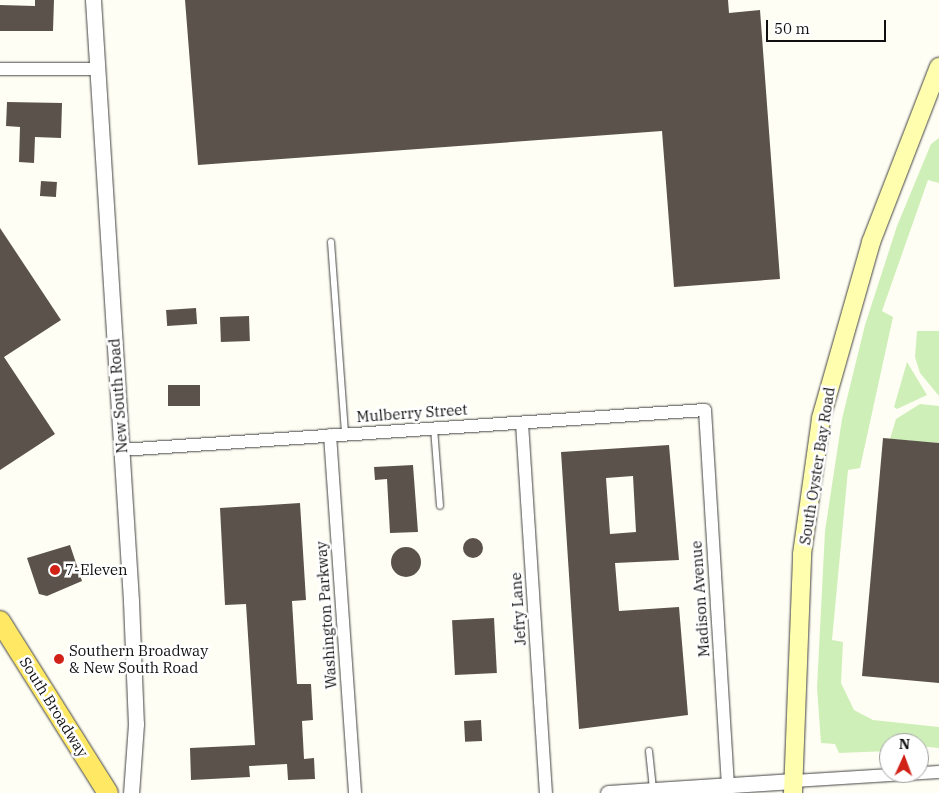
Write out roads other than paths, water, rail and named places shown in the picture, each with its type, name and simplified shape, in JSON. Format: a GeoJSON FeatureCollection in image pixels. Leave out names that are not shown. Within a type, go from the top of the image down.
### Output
{"type":"FeatureCollection","features":[{"type":"Feature","properties":{"kind":"main road","name":"South Oyster Bay Road"},"geometry":{"type":"LineString","coordinates":[[793,787],[802,554],[822,418],[871,242],[939,67]]}},
{"type":"Feature","properties":{"kind":"main road","name":"South Broadway"},"geometry":{"type":"LineString","coordinates":[[0,621],[108,793]]}},
{"type":"Feature","properties":{"kind":"street","name":"New South Road"},"geometry":{"type":"LineString","coordinates":[[93,0],[136,724],[131,793]]}},
{"type":"Feature","properties":{"kind":"street"},"geometry":{"type":"LineString","coordinates":[[0,69],[98,69]]}},
{"type":"Feature","properties":{"kind":"street","name":"Mulberry Street"},"geometry":{"type":"LineString","coordinates":[[121,450],[705,410]]}},
{"type":"Feature","properties":{"kind":"street","name":"Madison Avenue"},"geometry":{"type":"LineString","coordinates":[[705,410],[728,785]]}},
{"type":"Feature","properties":{"kind":"street","name":"Jefry Lane"},"geometry":{"type":"LineString","coordinates":[[522,423],[546,793]]}},
{"type":"Feature","properties":{"kind":"street","name":"Washington Parkway"},"geometry":{"type":"LineString","coordinates":[[330,435],[355,793]]}},
{"type":"Feature","properties":{"kind":"street"},"geometry":{"type":"LineString","coordinates":[[608,793],[728,785],[793,787],[939,772]]}},
{"type":"Feature","properties":{"kind":"lane"},"geometry":{"type":"LineString","coordinates":[[331,242],[345,434]]}},
{"type":"Feature","properties":{"kind":"lane"},"geometry":{"type":"LineString","coordinates":[[434,428],[440,506]]}},
{"type":"Feature","properties":{"kind":"lane"},"geometry":{"type":"LineString","coordinates":[[648,751],[653,790]]}},
{"type":"Feature","properties":{"kind":"place","name":"7-Eleven"},"geometry":{"type":"Point","coordinates":[55,570]}},
{"type":"Feature","properties":{"kind":"place","name":"Southern Broadway & New South Road"},"geometry":{"type":"Point","coordinates":[59,659]}}]}
